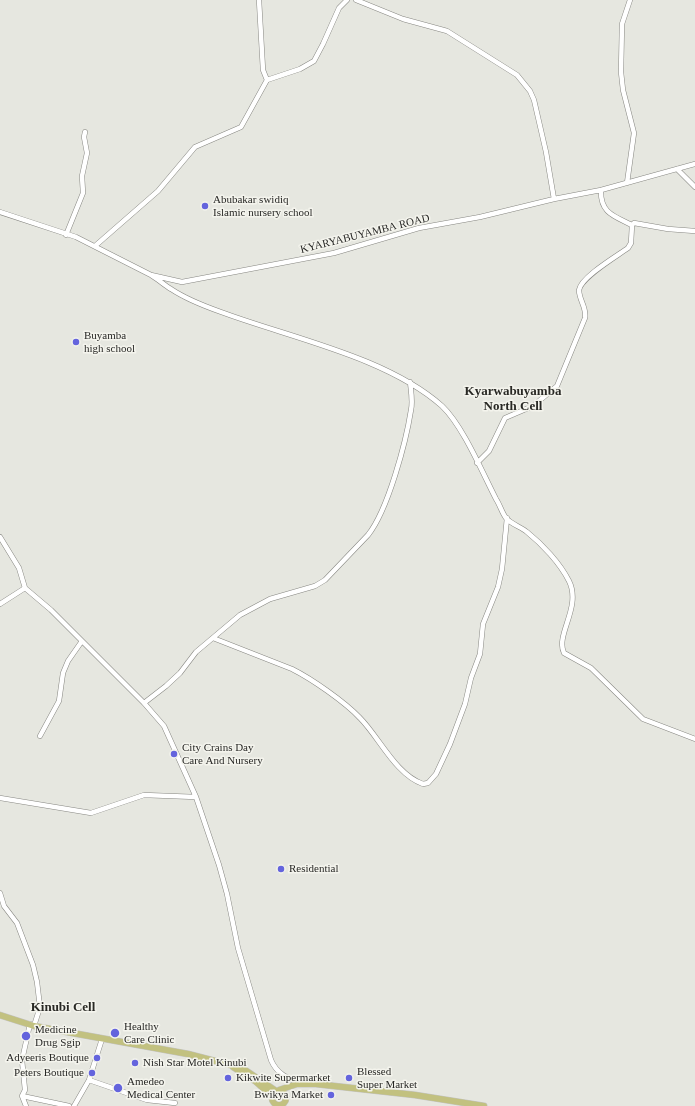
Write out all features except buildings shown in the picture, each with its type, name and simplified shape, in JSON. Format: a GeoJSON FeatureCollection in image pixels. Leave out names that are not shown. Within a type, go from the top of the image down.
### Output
{"type":"FeatureCollection","features":[{"type":"Feature","properties":{"kind":"main road"},"geometry":{"type":"LineString","coordinates":[[0,1015],[32,1025],[188,1054],[230,1065],[255,1082],[276,1092],[283,1092],[291,1106]]}},
{"type":"Feature","properties":{"kind":"main road"},"geometry":{"type":"LineString","coordinates":[[276,1092],[300,1085],[316,1084],[415,1095],[484,1106]]}},
{"type":"Feature","properties":{"kind":"main road"},"geometry":{"type":"LineString","coordinates":[[276,1092],[274,1102],[280,1106],[300,1085]]}},
{"type":"Feature","properties":{"kind":"street"},"geometry":{"type":"LineString","coordinates":[[259,0],[262,70],[267,80]]}},
{"type":"Feature","properties":{"kind":"street"},"geometry":{"type":"LineString","coordinates":[[95,246],[158,191],[195,147],[240,127],[267,80],[300,69],[314,61],[339,8],[347,0]]}},
{"type":"Feature","properties":{"kind":"street"},"geometry":{"type":"LineString","coordinates":[[356,0],[403,19],[447,31],[517,75],[530,91],[534,100],[554,199]]}},
{"type":"Feature","properties":{"kind":"street"},"geometry":{"type":"LineString","coordinates":[[627,182],[634,133],[623,90],[621,65],[622,24],[630,0]]}},
{"type":"Feature","properties":{"kind":"street"},"geometry":{"type":"LineString","coordinates":[[66,235],[83,193],[82,176],[87,153],[84,137],[85,132]]}},
{"type":"Feature","properties":{"kind":"street","name":"KYARYABUYAMBA ROAD"},"geometry":{"type":"LineString","coordinates":[[0,212],[95,246],[151,275],[182,282],[334,253],[419,228],[480,217],[554,199],[601,190],[695,164]]}},
{"type":"Feature","properties":{"kind":"street"},"geometry":{"type":"LineString","coordinates":[[678,169],[695,187]]}},
{"type":"Feature","properties":{"kind":"street"},"geometry":{"type":"LineString","coordinates":[[601,190],[601,198],[604,208],[632,225],[634,223],[668,229],[695,231]]}},
{"type":"Feature","properties":{"kind":"street"},"geometry":{"type":"LineString","coordinates":[[477,463],[489,451],[505,418],[533,406],[557,386],[585,318],[585,310],[580,295],[581,286],[588,277],[628,248],[631,243],[632,225]]}},
{"type":"Feature","properties":{"kind":"street"},"geometry":{"type":"LineString","coordinates":[[151,275],[186,298],[221,312],[344,354],[410,382],[442,407],[452,417],[506,518],[536,540],[558,564],[569,581],[573,592],[573,602],[563,643],[564,653],[591,668],[643,719],[695,739]]}},
{"type":"Feature","properties":{"kind":"street"},"geometry":{"type":"LineString","coordinates":[[144,703],[180,673],[196,652],[240,615],[270,599],[315,586],[325,580],[374,527],[387,499],[400,454],[411,409],[410,382]]}},
{"type":"Feature","properties":{"kind":"street"},"geometry":{"type":"LineString","coordinates":[[213,638],[292,669],[305,676],[359,717],[410,779],[422,784],[428,783],[436,774],[450,744],[460,719],[471,678],[480,654],[483,624],[498,587],[502,569],[506,518]]}},
{"type":"Feature","properties":{"kind":"street"},"geometry":{"type":"LineString","coordinates":[[0,537],[19,568],[25,588],[51,610],[144,703],[164,726],[196,797],[228,894],[238,948],[271,1060],[277,1071],[284,1077],[300,1085]]}},
{"type":"Feature","properties":{"kind":"street"},"geometry":{"type":"LineString","coordinates":[[0,604],[25,588]]}},
{"type":"Feature","properties":{"kind":"street"},"geometry":{"type":"LineString","coordinates":[[40,736],[59,701],[63,673],[68,661],[82,641]]}},
{"type":"Feature","properties":{"kind":"street"},"geometry":{"type":"LineString","coordinates":[[0,798],[91,813],[105,810],[130,799],[144,795],[196,797]]}},
{"type":"Feature","properties":{"kind":"street"},"geometry":{"type":"LineString","coordinates":[[0,893],[4,906],[17,923],[20,935],[33,965],[40,1007],[32,1025],[22,1060],[25,1090],[22,1096],[26,1106]]}},
{"type":"Feature","properties":{"kind":"street"},"geometry":{"type":"LineString","coordinates":[[74,1106],[89,1080],[102,1039]]}},
{"type":"Feature","properties":{"kind":"street"},"geometry":{"type":"LineString","coordinates":[[89,1080],[147,1100],[175,1104]]}},
{"type":"Feature","properties":{"kind":"street"},"geometry":{"type":"LineString","coordinates":[[22,1096],[69,1106]]}},
{"type":"Feature","properties":{"kind":"place","name":"Abubakar swidiq Islamic nursery school"},"geometry":{"type":"Point","coordinates":[205,206]}},
{"type":"Feature","properties":{"kind":"place","name":"Buyamba high school"},"geometry":{"type":"Point","coordinates":[76,342]}},
{"type":"Feature","properties":{"kind":"place","name":"City Crains Day Care And Nursery"},"geometry":{"type":"Point","coordinates":[174,754]}},
{"type":"Feature","properties":{"kind":"place","name":"Residential"},"geometry":{"type":"Point","coordinates":[281,869]}},
{"type":"Feature","properties":{"kind":"place","name":"Healthy Care Clinic"},"geometry":{"type":"Point","coordinates":[115,1033]}},
{"type":"Feature","properties":{"kind":"place","name":"Medicine Drug Sgip"},"geometry":{"type":"Point","coordinates":[26,1036]}},
{"type":"Feature","properties":{"kind":"place","name":"Adyeeris Boutique"},"geometry":{"type":"Point","coordinates":[97,1058]}},
{"type":"Feature","properties":{"kind":"place","name":"Nish Star Motel Kinubi"},"geometry":{"type":"Point","coordinates":[135,1063]}},
{"type":"Feature","properties":{"kind":"place","name":"Peters Boutique"},"geometry":{"type":"Point","coordinates":[92,1073]}},
{"type":"Feature","properties":{"kind":"place","name":"Kikwite Supermarket"},"geometry":{"type":"Point","coordinates":[228,1078]}},
{"type":"Feature","properties":{"kind":"place","name":"Blessed Super Market"},"geometry":{"type":"Point","coordinates":[349,1078]}},
{"type":"Feature","properties":{"kind":"place","name":"Amedeo Medical Center"},"geometry":{"type":"Point","coordinates":[118,1088]}},
{"type":"Feature","properties":{"kind":"place","name":"Bwikya Market"},"geometry":{"type":"Point","coordinates":[331,1095]}},
{"type":"Feature","properties":{"kind":"district","name":"Kyarwabuyamba North Cell"},"geometry":{"type":"Point","coordinates":[513,400]}},
{"type":"Feature","properties":{"kind":"district","name":"Kinubi Cell"},"geometry":{"type":"Point","coordinates":[63,1008]}}]}
